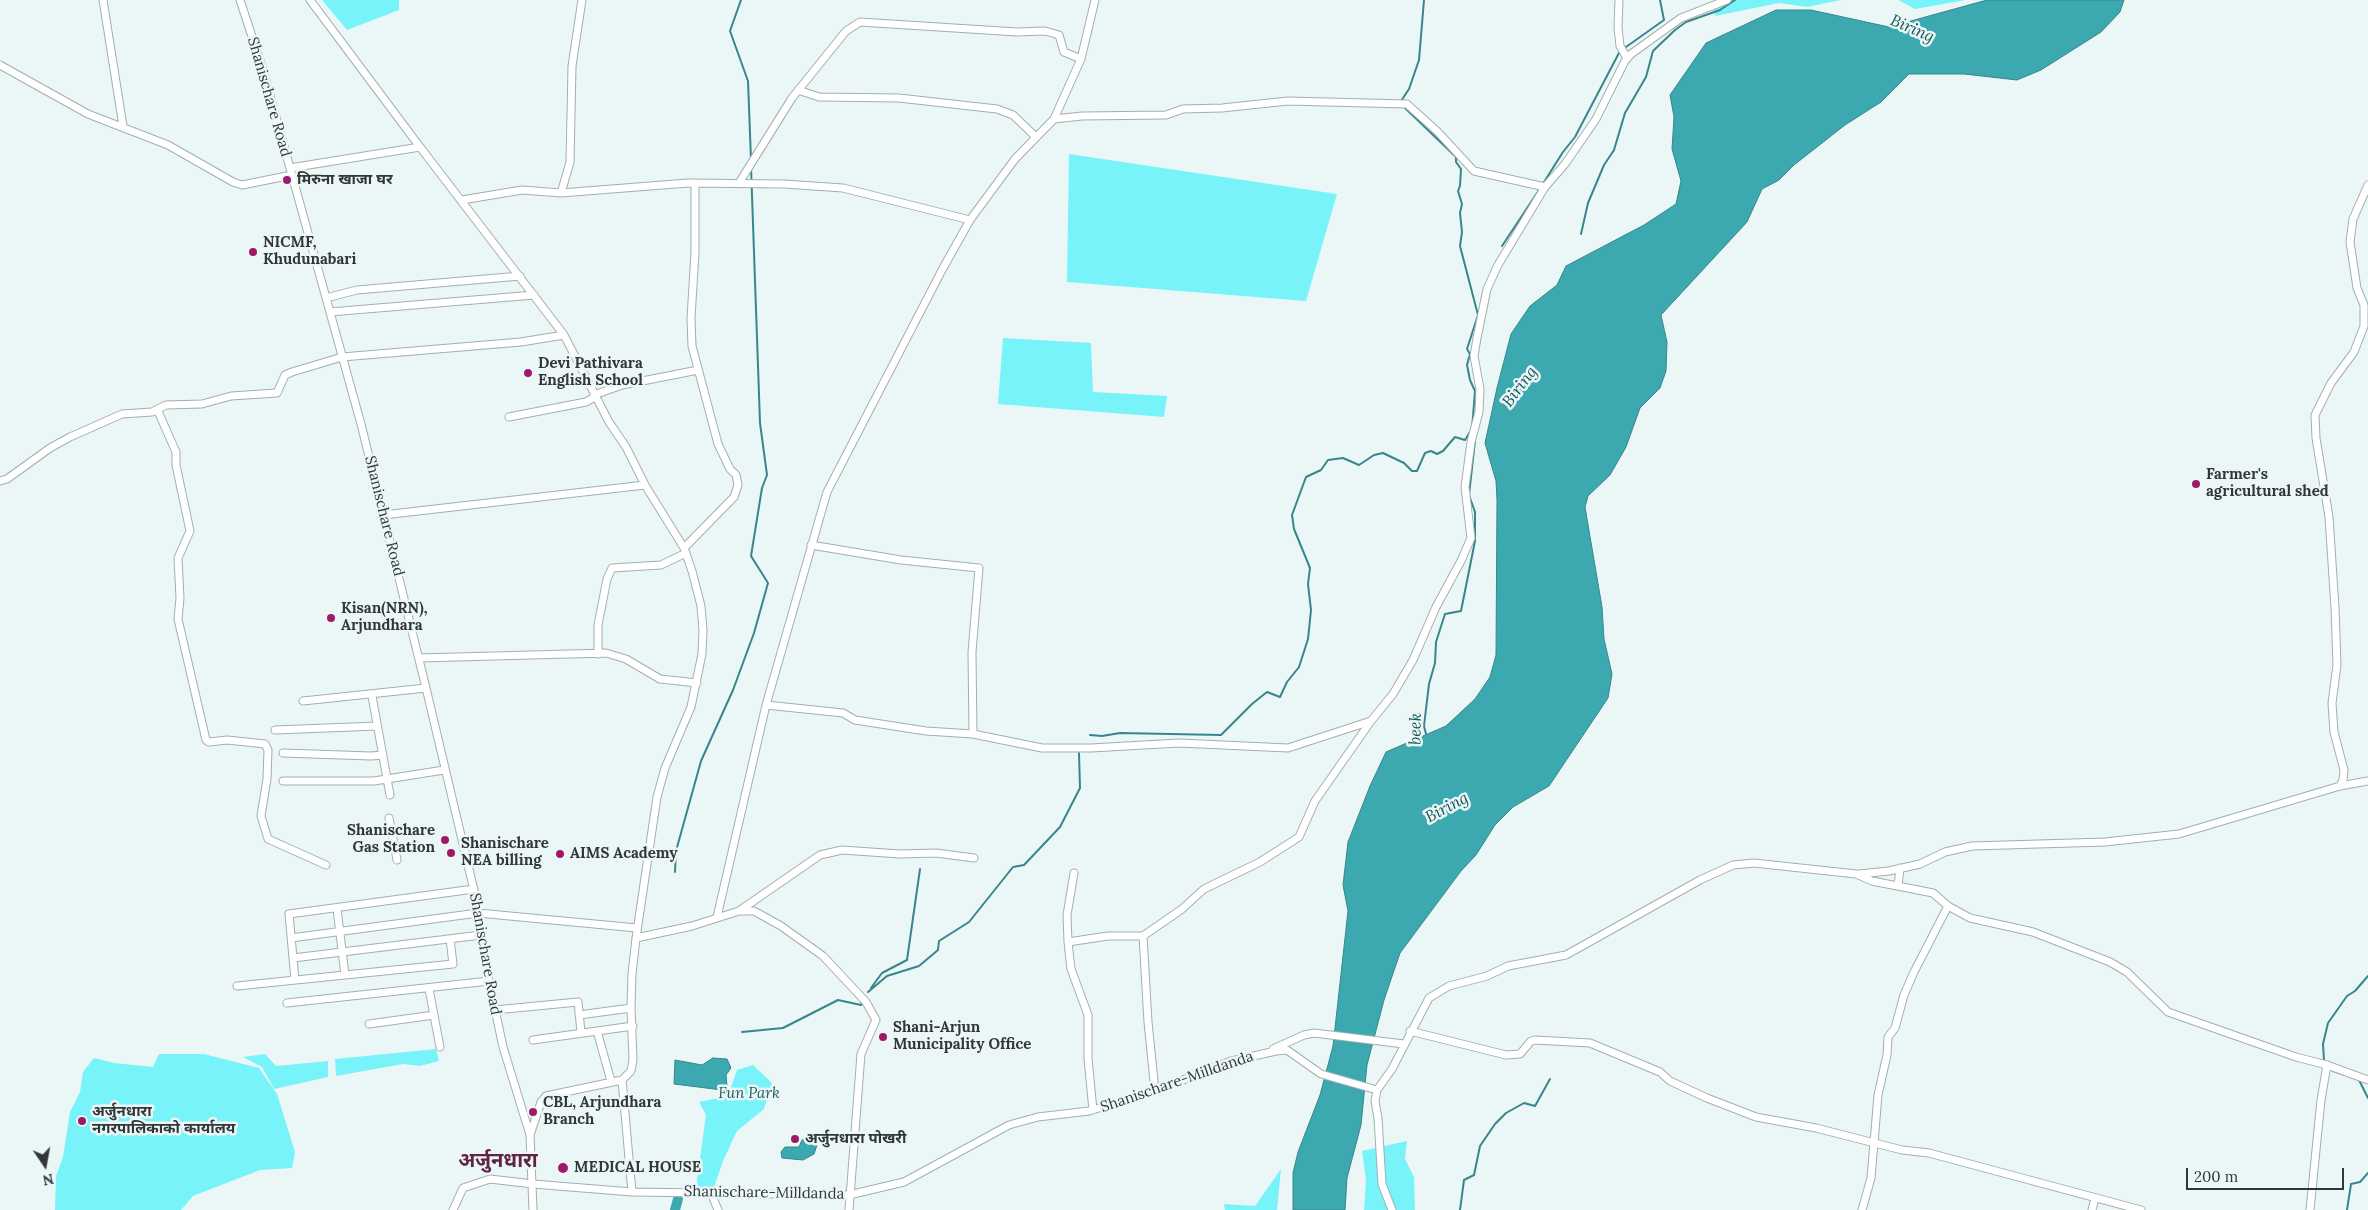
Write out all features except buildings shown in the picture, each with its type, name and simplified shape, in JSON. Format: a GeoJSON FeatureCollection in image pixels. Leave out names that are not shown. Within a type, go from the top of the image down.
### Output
{"type":"FeatureCollection","features":[{"type":"Feature","properties":{"kind":"street"},"geometry":{"type":"LineString","coordinates":[[103,0],[123,126]]}},
{"type":"Feature","properties":{"kind":"street","name":"Shanischare Road"},"geometry":{"type":"LineString","coordinates":[[240,0],[330,312],[419,658],[444,770],[474,889],[489,981],[503,1047],[530,1135],[533,1210]]}},
{"type":"Feature","properties":{"kind":"street"},"geometry":{"type":"LineString","coordinates":[[310,0],[564,335],[595,396],[626,447],[645,485],[685,550],[701,606],[703,643],[697,683],[691,707],[666,768],[657,797],[637,928],[631,1008],[633,1060],[631,1071],[622,1080],[546,1096],[541,1102],[530,1135]]}},
{"type":"Feature","properties":{"kind":"street"},"geometry":{"type":"LineString","coordinates":[[561,193],[570,162],[572,66],[582,0]]}},
{"type":"Feature","properties":{"kind":"street"},"geometry":{"type":"LineString","coordinates":[[716,917],[766,706],[827,492],[942,270],[970,220],[1015,159],[1054,118],[1081,59],[1095,0]]}},
{"type":"Feature","properties":{"kind":"street"},"geometry":{"type":"LineString","coordinates":[[1619,0],[1620,46],[1627,58]]}},
{"type":"Feature","properties":{"kind":"street"},"geometry":{"type":"LineString","coordinates":[[1068,942],[1108,936],[1143,936],[1182,909],[1204,889],[1260,862],[1299,837],[1315,801],[1371,721],[1393,694],[1413,660],[1436,607],[1471,538],[1465,487],[1471,442],[1479,412],[1480,389],[1474,356],[1487,289],[1498,265],[1545,187],[1565,164],[1596,119],[1627,58],[1681,18],[1727,0]]}},
{"type":"Feature","properties":{"kind":"street"},"geometry":{"type":"LineString","coordinates":[[739,183],[798,90],[846,31],[860,22],[1017,32],[1045,31],[1059,35],[1064,52],[1081,59]]}},
{"type":"Feature","properties":{"kind":"street"},"geometry":{"type":"LineString","coordinates":[[0,65],[88,114],[168,145],[233,182],[242,184],[291,172],[420,147]]}},
{"type":"Feature","properties":{"kind":"street"},"geometry":{"type":"LineString","coordinates":[[798,90],[819,97],[899,98],[997,109],[1013,116],[1036,137]]}},
{"type":"Feature","properties":{"kind":"street"},"geometry":{"type":"LineString","coordinates":[[1054,118],[1166,115],[1184,109],[1222,108],[1288,101],[1407,104],[1438,132],[1474,171],[1545,187]]}},
{"type":"Feature","properties":{"kind":"street"},"geometry":{"type":"LineString","coordinates":[[462,200],[522,190],[561,193],[688,183],[695,185],[739,183],[843,188],[970,220]]}},
{"type":"Feature","properties":{"kind":"street"},"geometry":{"type":"LineString","coordinates":[[598,654],[598,625],[607,580],[612,568],[661,564],[685,550],[734,497],[738,485],[736,475],[730,469],[718,444],[692,346],[691,318],[695,253],[695,185]]}},
{"type":"Feature","properties":{"kind":"street"},"geometry":{"type":"LineString","coordinates":[[2340,786],[2344,770],[2334,732],[2332,703],[2337,665],[2329,517],[2316,438],[2315,415],[2331,382],[2354,352],[2364,326],[2364,304],[2358,288],[2350,242],[2354,219],[2368,185]]}},
{"type":"Feature","properties":{"kind":"street"},"geometry":{"type":"LineString","coordinates":[[326,298],[358,290],[520,276]]}},
{"type":"Feature","properties":{"kind":"street"},"geometry":{"type":"LineString","coordinates":[[330,312],[534,295]]}},
{"type":"Feature","properties":{"kind":"street"},"geometry":{"type":"LineString","coordinates":[[0,481],[7,479],[50,448],[70,437],[122,414],[152,412],[166,405],[202,404],[231,396],[277,393],[285,375],[342,357],[521,342],[564,335]]}},
{"type":"Feature","properties":{"kind":"street"},"geometry":{"type":"LineString","coordinates":[[509,417],[586,402],[595,396],[622,385],[698,370]]}},
{"type":"Feature","properties":{"kind":"street"},"geometry":{"type":"LineString","coordinates":[[157,409],[176,452],[176,465],[190,531],[178,558],[180,598],[178,619],[206,740],[209,742],[228,740],[265,744],[268,750],[267,779],[261,816],[268,839],[326,866]]}},
{"type":"Feature","properties":{"kind":"street"},"geometry":{"type":"LineString","coordinates":[[383,515],[645,485]]}},
{"type":"Feature","properties":{"kind":"street"},"geometry":{"type":"LineString","coordinates":[[811,545],[901,560],[979,568],[972,652],[972,734]]}},
{"type":"Feature","properties":{"kind":"street"},"geometry":{"type":"LineString","coordinates":[[419,658],[508,654],[616,655],[660,679],[697,683]]}},
{"type":"Feature","properties":{"kind":"street"},"geometry":{"type":"LineString","coordinates":[[303,701],[372,696],[426,688]]}},
{"type":"Feature","properties":{"kind":"street"},"geometry":{"type":"LineString","coordinates":[[372,696],[390,795]]}},
{"type":"Feature","properties":{"kind":"street"},"geometry":{"type":"LineString","coordinates":[[766,706],[844,713],[855,720],[926,731],[972,734],[1042,748],[1083,749],[1179,743],[1288,748],[1371,721]]}},
{"type":"Feature","properties":{"kind":"street"},"geometry":{"type":"LineString","coordinates":[[276,730],[378,726]]}},
{"type":"Feature","properties":{"kind":"street"},"geometry":{"type":"LineString","coordinates":[[283,753],[371,756],[383,754]]}},
{"type":"Feature","properties":{"kind":"street"},"geometry":{"type":"LineString","coordinates":[[283,781],[387,779],[444,770]]}},
{"type":"Feature","properties":{"kind":"street"},"geometry":{"type":"LineString","coordinates":[[1392,1210],[1382,1184],[1378,1118],[1375,1101],[1377,1090],[1390,1074],[1410,1031],[1429,998],[1439,990],[1487,976],[1508,966],[1566,955],[1700,880],[1733,865],[1743,863],[1777,864],[1856,874],[1889,871],[1920,864],[1945,852],[1972,846],[2105,842],[2179,834],[2340,786],[2368,781]]}},
{"type":"Feature","properties":{"kind":"street"},"geometry":{"type":"LineString","coordinates":[[389,818],[397,860]]}},
{"type":"Feature","properties":{"kind":"street"},"geometry":{"type":"LineString","coordinates":[[739,911],[820,855],[842,850],[900,854],[936,854],[974,858]]}},
{"type":"Feature","properties":{"kind":"street"},"geometry":{"type":"LineString","coordinates":[[1898,886],[1900,868]]}},
{"type":"Feature","properties":{"kind":"street"},"geometry":{"type":"LineString","coordinates":[[1074,873],[1067,915],[1068,942],[1071,969],[1088,1015],[1088,1059],[1093,1110]]}},
{"type":"Feature","properties":{"kind":"street"},"geometry":{"type":"LineString","coordinates":[[1856,874],[1872,881],[1933,893],[1948,906],[1970,918],[2033,932],[2110,962],[2127,972],[2168,1012],[2368,1080]]}},
{"type":"Feature","properties":{"kind":"street"},"geometry":{"type":"LineString","coordinates":[[295,980],[289,914],[474,889]]}},
{"type":"Feature","properties":{"kind":"street"},"geometry":{"type":"LineString","coordinates":[[1862,1210],[1870,1178],[1878,1095],[1887,1055],[1888,1037],[1895,1028],[1904,995],[1948,906]]}},
{"type":"Feature","properties":{"kind":"street"},"geometry":{"type":"LineString","coordinates":[[337,909],[345,975]]}},
{"type":"Feature","properties":{"kind":"street"},"geometry":{"type":"LineString","coordinates":[[636,938],[692,926],[739,911],[754,911],[781,926],[823,956],[866,1002],[876,1020],[861,1054],[848,1210]]}},
{"type":"Feature","properties":{"kind":"street"},"geometry":{"type":"LineString","coordinates":[[291,938],[478,913],[637,928]]}},
{"type":"Feature","properties":{"kind":"street"},"geometry":{"type":"LineString","coordinates":[[293,958],[342,954],[482,935]]}},
{"type":"Feature","properties":{"kind":"street"},"geometry":{"type":"LineString","coordinates":[[1143,936],[1148,1022],[1156,1091]]}},
{"type":"Feature","properties":{"kind":"street"},"geometry":{"type":"LineString","coordinates":[[237,986],[454,964],[450,940]]}},
{"type":"Feature","properties":{"kind":"street"},"geometry":{"type":"LineString","coordinates":[[287,1004],[489,981]]}},
{"type":"Feature","properties":{"kind":"street"},"geometry":{"type":"LineString","coordinates":[[428,989],[440,1047]]}},
{"type":"Feature","properties":{"kind":"street"},"geometry":{"type":"LineString","coordinates":[[495,1010],[578,1002],[581,1032]]}},
{"type":"Feature","properties":{"kind":"street"},"geometry":{"type":"LineString","coordinates":[[580,1015],[631,1008]]}},
{"type":"Feature","properties":{"kind":"street"},"geometry":{"type":"LineString","coordinates":[[369,1024],[434,1015]]}},
{"type":"Feature","properties":{"kind":"street"},"geometry":{"type":"LineString","coordinates":[[533,1040],[632,1026]]}},
{"type":"Feature","properties":{"kind":"street"},"geometry":{"type":"LineString","coordinates":[[597,1030],[611,1081]]}},
{"type":"Feature","properties":{"kind":"street"},"geometry":{"type":"LineString","coordinates":[[1410,1031],[1506,1055],[1520,1054],[1531,1041],[1535,1040],[1590,1043],[1660,1072],[1670,1081],[1690,1091],[1756,1118],[1816,1128],[1873,1143],[1976,1164],[2140,1210]]}},
{"type":"Feature","properties":{"kind":"street"},"geometry":{"type":"LineString","coordinates":[[1263,1053],[1304,1035],[1314,1033],[1404,1044]]}},
{"type":"Feature","properties":{"kind":"street","name":"Shanischare-Milldanda"},"geometry":{"type":"LineString","coordinates":[[453,1210],[462,1188],[484,1179],[632,1192],[849,1195],[904,1182],[1009,1125],[1038,1117],[1093,1110],[1156,1091],[1231,1061],[1263,1053],[1287,1050],[1321,1074],[1377,1090]]}},
{"type":"Feature","properties":{"kind":"street"},"geometry":{"type":"LineString","coordinates":[[2310,1210],[2327,1065]]}},
{"type":"Feature","properties":{"kind":"street"},"geometry":{"type":"LineString","coordinates":[[622,1080],[632,1192]]}},
{"type":"Feature","properties":{"kind":"street"},"geometry":{"type":"LineString","coordinates":[[711,1193],[718,1210]]}},
{"type":"Feature","properties":{"kind":"street"},"geometry":{"type":"LineString","coordinates":[[2092,1210],[2095,1198]]}},
{"type":"Feature","properties":{"kind":"green space"},"geometry":{"type":"Polygon","coordinates":[[[322,0],[399,0],[399,10],[347,30],[322,0]]]}},
{"type":"Feature","properties":{"kind":"green space"},"geometry":{"type":"Polygon","coordinates":[[[1730,0],[1841,0],[1807,7],[1779,3],[1715,16],[1713,7],[1730,0]]]}},
{"type":"Feature","properties":{"kind":"green space"},"geometry":{"type":"Polygon","coordinates":[[[1898,0],[1966,0],[1915,9],[1898,0]]]}},
{"type":"Feature","properties":{"kind":"green space"},"geometry":{"type":"Polygon","coordinates":[[[1069,154],[1337,194],[1306,301],[1067,282],[1069,154]]]}},
{"type":"Feature","properties":{"kind":"green space"},"geometry":{"type":"Polygon","coordinates":[[[1003,338],[1091,343],[1093,392],[1167,396],[1164,417],[998,404],[1003,338]]]}},
{"type":"Feature","properties":{"kind":"green space"},"geometry":{"type":"Polygon","coordinates":[[[436,1049],[439,1061],[420,1066],[403,1064],[336,1076],[335,1059],[436,1049]]]}},
{"type":"Feature","properties":{"kind":"green space"},"geometry":{"type":"Polygon","coordinates":[[[159,1054],[204,1054],[259,1068],[277,1094],[295,1152],[292,1168],[260,1170],[193,1196],[181,1210],[55,1210],[56,1176],[63,1157],[70,1112],[80,1092],[83,1072],[94,1058],[114,1063],[153,1067],[159,1054]]]}},
{"type":"Feature","properties":{"kind":"green space"},"geometry":{"type":"Polygon","coordinates":[[[265,1054],[276,1066],[328,1061],[328,1077],[274,1089],[262,1067],[243,1057],[265,1054]]]}},
{"type":"Feature","properties":{"kind":"green space","name":"Fun Park"},"geometry":{"type":"Polygon","coordinates":[[[753,1065],[772,1083],[764,1109],[737,1131],[723,1161],[714,1187],[696,1187],[706,1115],[699,1102],[728,1096],[737,1070],[753,1065]]]}},
{"type":"Feature","properties":{"kind":"green space"},"geometry":{"type":"Polygon","coordinates":[[[1407,1141],[1405,1159],[1414,1177],[1415,1210],[1364,1210],[1366,1181],[1362,1151],[1407,1141]]]}},
{"type":"Feature","properties":{"kind":"green space"},"geometry":{"type":"Polygon","coordinates":[[[1281,1169],[1277,1210],[1225,1210],[1224,1204],[1255,1206],[1281,1169]]]}},
{"type":"Feature","properties":{"kind":"water","name":"Biring"},"geometry":{"type":"Polygon","coordinates":[[[1987,0],[2124,0],[2120,12],[2101,32],[2041,70],[2017,80],[1964,74],[1909,74],[1881,102],[1845,125],[1794,165],[1779,180],[1762,189],[1747,222],[1661,315],[1667,342],[1666,371],[1660,388],[1640,408],[1626,447],[1610,475],[1588,496],[1585,507],[1602,607],[1604,639],[1612,674],[1608,698],[1549,786],[1513,807],[1495,825],[1476,855],[1461,871],[1400,953],[1384,1000],[1367,1065],[1361,1125],[1347,1178],[1345,1210],[1293,1210],[1293,1173],[1298,1152],[1320,1095],[1333,1046],[1348,911],[1343,885],[1348,842],[1370,786],[1386,752],[1446,726],[1475,699],[1490,677],[1496,655],[1497,500],[1496,481],[1485,443],[1511,334],[1530,306],[1557,285],[1566,266],[1644,225],[1676,204],[1681,181],[1672,149],[1674,117],[1670,95],[1706,43],[1776,10],[1811,10],[1889,27],[1987,0]]]}},
{"type":"Feature","properties":{"kind":"water"},"geometry":{"type":"Polygon","coordinates":[[[713,1058],[727,1059],[731,1068],[726,1075],[727,1086],[722,1090],[674,1084],[675,1060],[702,1065],[713,1058]]]}},
{"type":"Feature","properties":{"kind":"water"},"geometry":{"type":"Polygon","coordinates":[[[810,1136],[814,1138],[817,1145],[814,1154],[803,1160],[782,1158],[781,1152],[785,1147],[799,1147],[802,1140],[810,1136]]]}},
{"type":"Feature","properties":{"kind":"waterway"},"geometry":{"type":"LineString","coordinates":[[741,0],[730,31],[748,81],[751,160]]}},
{"type":"Feature","properties":{"kind":"waterway"},"geometry":{"type":"LineString","coordinates":[[1401,101],[1409,89],[1419,60],[1424,0]]}},
{"type":"Feature","properties":{"kind":"waterway"},"geometry":{"type":"LineString","coordinates":[[1626,47],[1664,20],[1660,0]]}},
{"type":"Feature","properties":{"kind":"waterway"},"geometry":{"type":"LineString","coordinates":[[1581,234],[1588,203],[1604,165],[1614,150],[1625,113],[1646,77],[1653,51],[1686,22],[1720,10],[1735,0]]}},
{"type":"Feature","properties":{"kind":"waterway"},"geometry":{"type":"LineString","coordinates":[[1544,182],[1575,137],[1620,51]]}},
{"type":"Feature","properties":{"kind":"waterway"},"geometry":{"type":"LineString","coordinates":[[1404,107],[1456,157],[1456,162],[1461,169],[1458,191],[1462,204],[1460,213],[1462,232],[1460,246],[1478,315],[1467,349],[1470,354],[1467,365],[1470,380],[1475,391],[1472,429]]}},
{"type":"Feature","properties":{"kind":"waterway"},"geometry":{"type":"LineString","coordinates":[[675,872],[676,851],[701,761],[733,690],[754,633],[768,583],[751,556],[762,488],[767,475],[760,423],[751,167]]}},
{"type":"Feature","properties":{"kind":"waterway"},"geometry":{"type":"LineString","coordinates":[[1502,246],[1539,190]]}},
{"type":"Feature","properties":{"kind":"waterway"},"geometry":{"type":"LineString","coordinates":[[1090,735],[1102,736],[1120,733],[1221,735],[1267,692],[1280,697],[1287,682],[1299,667],[1308,639],[1311,610],[1308,584],[1310,568],[1294,529],[1292,515],[1306,477],[1321,470],[1328,460],[1343,458],[1359,465],[1374,455],[1383,453],[1404,463],[1412,471],[1417,471],[1425,453],[1431,451],[1437,454],[1443,451],[1455,437],[1465,440],[1470,432]]}},
{"type":"Feature","properties":{"kind":"waterway","name":"beek"},"geometry":{"type":"LineString","coordinates":[[1426,734],[1424,726],[1429,684],[1435,663],[1436,642],[1445,614],[1461,611],[1475,541],[1475,512],[1469,495],[1475,441]]}},
{"type":"Feature","properties":{"kind":"waterway"},"geometry":{"type":"LineString","coordinates":[[868,992],[887,976],[919,966],[938,950],[939,941],[969,922],[1013,867],[1024,865],[1060,827],[1080,788],[1079,753]]}},
{"type":"Feature","properties":{"kind":"waterway"},"geometry":{"type":"LineString","coordinates":[[871,988],[882,973],[907,960],[920,869]]}},
{"type":"Feature","properties":{"kind":"waterway"},"geometry":{"type":"LineString","coordinates":[[2324,1060],[2323,1044],[2328,1023],[2347,996],[2355,991],[2368,976]]}},
{"type":"Feature","properties":{"kind":"waterway"},"geometry":{"type":"LineString","coordinates":[[742,1032],[783,1028],[838,1000],[861,1005],[862,1003]]}},
{"type":"Feature","properties":{"kind":"waterway"},"geometry":{"type":"LineString","coordinates":[[2333,1071],[2345,1075]]}},
{"type":"Feature","properties":{"kind":"waterway"},"geometry":{"type":"LineString","coordinates":[[1460,1210],[1464,1180],[1474,1175],[1480,1146],[1495,1124],[1506,1113],[1524,1103],[1535,1106],[1550,1079]]}},
{"type":"Feature","properties":{"kind":"waterway"},"geometry":{"type":"LineString","coordinates":[[2359,1080],[2368,1098]]}},
{"type":"Feature","properties":{"kind":"waterway"},"geometry":{"type":"LineString","coordinates":[[2347,1210],[2351,1184],[2360,1182],[2368,1173]]}},
{"type":"Feature","properties":{"kind":"waterway"},"geometry":{"type":"LineString","coordinates":[[675,1210],[678,1199]]}},
{"type":"Feature","properties":{"kind":"place","name":"मिरुना खाजा घर"},"geometry":{"type":"Point","coordinates":[287,180]}},
{"type":"Feature","properties":{"kind":"place","name":"NICMF, Khudunabari"},"geometry":{"type":"Point","coordinates":[253,252]}},
{"type":"Feature","properties":{"kind":"place","name":"Devi Pathivara English School"},"geometry":{"type":"Point","coordinates":[528,373]}},
{"type":"Feature","properties":{"kind":"place","name":"Farmer's agricultural shed"},"geometry":{"type":"Point","coordinates":[2196,484]}},
{"type":"Feature","properties":{"kind":"place","name":"Kisan(NRN), Arjundhara"},"geometry":{"type":"Point","coordinates":[331,618]}},
{"type":"Feature","properties":{"kind":"place","name":"Shanischare Gas Station"},"geometry":{"type":"Point","coordinates":[445,840]}},
{"type":"Feature","properties":{"kind":"place","name":"Shanischare NEA billing"},"geometry":{"type":"Point","coordinates":[451,853]}},
{"type":"Feature","properties":{"kind":"place","name":"AIMS Academy"},"geometry":{"type":"Point","coordinates":[560,854]}},
{"type":"Feature","properties":{"kind":"place","name":"Shani-Arjun Municipality Office"},"geometry":{"type":"Point","coordinates":[883,1037]}},
{"type":"Feature","properties":{"kind":"place","name":"CBL, Arjundhara Branch"},"geometry":{"type":"Point","coordinates":[533,1112]}},
{"type":"Feature","properties":{"kind":"place","name":"अर्जुनधारा नगरपालिकाको कार्यालय"},"geometry":{"type":"Point","coordinates":[82,1121]}},
{"type":"Feature","properties":{"kind":"place","name":"अर्जुनधारा पोखरी"},"geometry":{"type":"Point","coordinates":[795,1139]}},
{"type":"Feature","properties":{"kind":"place","name":"MEDICAL HOUSE"},"geometry":{"type":"Point","coordinates":[563,1168]}},
{"type":"Feature","properties":{"kind":"district","name":"अर्जुनधारा"},"geometry":{"type":"Point","coordinates":[498,1161]}}]}
